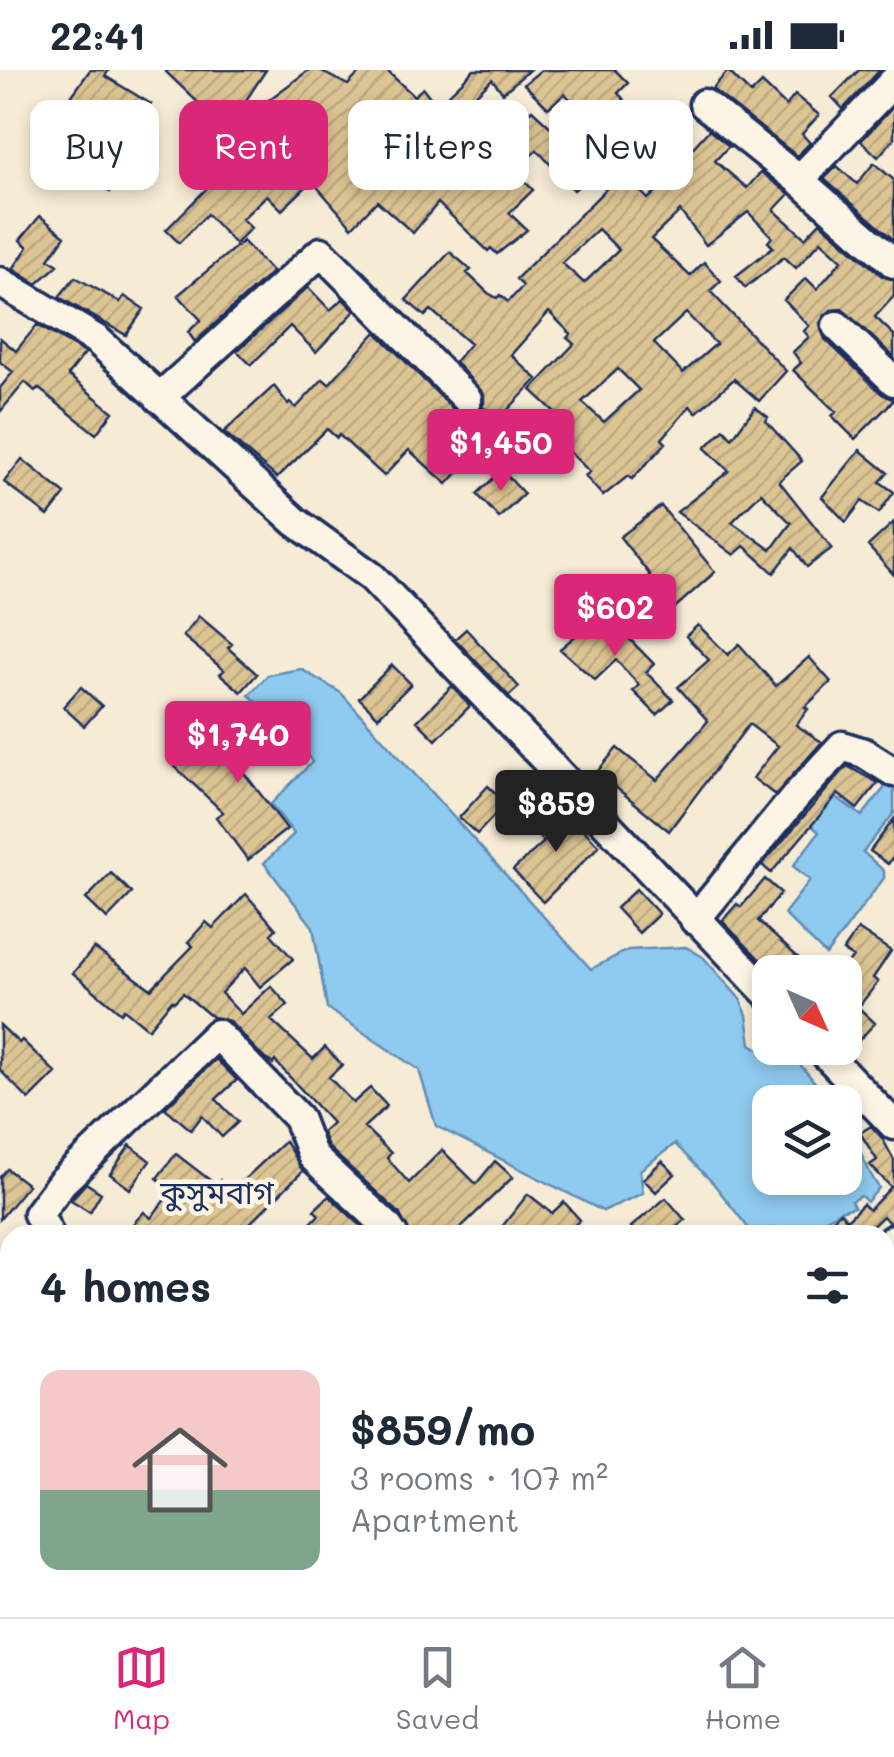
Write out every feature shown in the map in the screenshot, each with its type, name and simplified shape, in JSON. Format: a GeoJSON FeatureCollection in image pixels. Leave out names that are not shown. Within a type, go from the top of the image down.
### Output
{"type":"FeatureCollection","features":[{"type":"Feature","properties":{"kind":"street"},"geometry":{"type":"LineString","coordinates":[[798,180],[894,81]]}},
{"type":"Feature","properties":{"kind":"street"},"geometry":{"type":"LineString","coordinates":[[704,104],[894,263]]}},
{"type":"Feature","properties":{"kind":"street"},"geometry":{"type":"LineString","coordinates":[[159,398],[321,252],[467,399]]}},
{"type":"Feature","properties":{"kind":"street"},"geometry":{"type":"LineString","coordinates":[[0,282],[97,340],[296,522],[372,577],[752,978]]}},
{"type":"Feature","properties":{"kind":"street"},"geometry":{"type":"LineString","coordinates":[[838,326],[894,381]]}},
{"type":"Feature","properties":{"kind":"street"},"geometry":{"type":"LineString","coordinates":[[695,920],[842,746],[864,753],[894,772]]}},
{"type":"Feature","properties":{"kind":"street"},"geometry":{"type":"LineString","coordinates":[[44,1225],[38,1214],[62,1182],[217,1034],[298,1118],[314,1157],[387,1225]]}},
{"type":"Feature","properties":{"kind":"street"},"geometry":{"type":"LineString","coordinates":[[836,1065],[894,1125]]}},
{"type":"Feature","properties":{"kind":"water"},"geometry":{"type":"Polygon","coordinates":[[[301,669],[341,693],[591,969],[628,950],[686,947],[703,957],[740,999],[747,1015],[752,1065],[800,1065],[817,1085],[752,1085],[752,1195],[862,1195],[862,1157],[879,1188],[867,1202],[861,1196],[851,1201],[854,1207],[816,1225],[746,1225],[675,1144],[640,1170],[643,1193],[603,1211],[436,1126],[419,1070],[327,1008],[313,927],[264,863],[294,834],[271,804],[312,762],[295,736],[249,695],[268,675],[301,669]]]}},
{"type":"Feature","properties":{"kind":"water"},"geometry":{"type":"Polygon","coordinates":[[[842,760],[862,765],[836,797],[862,816],[890,781],[894,784],[894,813],[863,852],[884,871],[884,878],[826,955],[784,914],[810,880],[793,866],[819,832],[797,813],[842,760]]]}},
{"type":"Feature","properties":{"kind":"building"},"geometry":{"type":"Polygon","coordinates":[[[90,70],[109,70],[105,76],[144,100],[69,100],[90,70]]]}},
{"type":"Feature","properties":{"kind":"building"},"geometry":{"type":"Polygon","coordinates":[[[164,70],[266,70],[246,100],[195,100],[164,70]]]}},
{"type":"Feature","properties":{"kind":"building"},"geometry":{"type":"Polygon","coordinates":[[[309,70],[318,70],[348,85],[362,70],[386,70],[414,96],[423,88],[432,100],[348,100],[348,190],[529,190],[529,186],[533,190],[509,213],[527,230],[497,254],[491,248],[488,251],[438,203],[413,233],[377,201],[352,227],[320,190],[328,190],[328,100],[268,100],[309,70]]]}},
{"type":"Feature","properties":{"kind":"building"},"geometry":{"type":"Polygon","coordinates":[[[474,70],[529,70],[503,93],[492,79],[470,100],[443,100],[474,70]]]}},
{"type":"Feature","properties":{"kind":"building"},"geometry":{"type":"Polygon","coordinates":[[[541,70],[615,70],[628,83],[618,93],[624,100],[571,100],[565,94],[558,100],[549,100],[548,108],[524,84],[541,70]]]}},
{"type":"Feature","properties":{"kind":"building"},"geometry":{"type":"Polygon","coordinates":[[[859,70],[880,70],[843,109],[832,97],[859,70]]]}},
{"type":"Feature","properties":{"kind":"building"},"geometry":{"type":"Polygon","coordinates":[[[728,71],[751,94],[762,83],[786,106],[795,95],[819,115],[802,134],[810,143],[797,156],[712,89],[728,71]]]}},
{"type":"Feature","properties":{"kind":"building"},"geometry":{"type":"Polygon","coordinates":[[[894,106],[894,139],[878,157],[861,141],[894,106]]]}},
{"type":"Feature","properties":{"kind":"building"},"geometry":{"type":"Polygon","coordinates":[[[532,110],[549,126],[549,163],[537,150],[529,157],[532,110]]]}},
{"type":"Feature","properties":{"kind":"building"},"geometry":{"type":"Polygon","coordinates":[[[709,130],[729,146],[715,161],[747,188],[761,172],[789,194],[774,210],[805,238],[820,222],[882,276],[894,280],[894,296],[875,317],[894,335],[894,357],[842,309],[831,310],[820,323],[825,339],[882,394],[894,400],[855,439],[832,416],[836,412],[793,370],[801,363],[793,352],[809,337],[804,331],[809,326],[784,300],[806,278],[817,289],[842,260],[821,241],[796,268],[784,257],[745,288],[736,276],[773,247],[768,242],[772,237],[748,212],[706,245],[680,211],[651,239],[690,276],[704,262],[721,281],[710,291],[786,371],[759,401],[734,379],[696,413],[690,406],[662,439],[666,443],[632,479],[628,476],[603,496],[585,476],[590,472],[544,427],[556,413],[531,390],[574,344],[567,338],[571,334],[549,312],[511,355],[537,379],[500,418],[484,408],[450,441],[470,459],[447,484],[409,450],[384,476],[339,435],[337,438],[327,429],[277,478],[224,432],[274,386],[296,408],[323,379],[329,384],[376,332],[455,411],[463,416],[479,412],[484,394],[455,362],[470,344],[431,310],[425,316],[406,300],[450,252],[471,270],[467,273],[497,298],[500,295],[508,302],[523,286],[516,279],[605,190],[639,190],[648,199],[657,190],[693,190],[693,148],[709,130]],[[598,229],[562,263],[584,283],[619,250],[598,229]],[[686,313],[654,343],[683,373],[716,344],[686,313]],[[618,369],[582,402],[604,422],[639,390],[618,369]]]}},
{"type":"Feature","properties":{"kind":"building"},"geometry":{"type":"Polygon","coordinates":[[[874,163],[894,180],[894,240],[824,179],[837,166],[857,184],[874,163]]]}},
{"type":"Feature","properties":{"kind":"building"},"geometry":{"type":"Polygon","coordinates":[[[205,190],[303,190],[282,210],[267,195],[242,219],[251,228],[235,244],[207,214],[179,243],[166,230],[205,190]]]}},
{"type":"Feature","properties":{"kind":"building"},"geometry":{"type":"Polygon","coordinates":[[[40,216],[65,236],[49,259],[58,265],[37,284],[13,269],[28,247],[20,240],[40,216]]]}},
{"type":"Feature","properties":{"kind":"building"},"geometry":{"type":"Polygon","coordinates":[[[243,241],[272,272],[195,342],[188,332],[201,320],[178,295],[243,241]]]}},
{"type":"Feature","properties":{"kind":"building"},"geometry":{"type":"Polygon","coordinates":[[[75,277],[120,302],[124,296],[144,309],[126,335],[59,297],[75,277]]]}},
{"type":"Feature","properties":{"kind":"building"},"geometry":{"type":"Polygon","coordinates":[[[308,287],[330,310],[343,299],[355,311],[316,352],[290,326],[251,365],[237,351],[308,287]]]}},
{"type":"Feature","properties":{"kind":"building"},"geometry":{"type":"Polygon","coordinates":[[[37,325],[85,353],[68,375],[113,412],[96,434],[25,382],[0,412],[0,388],[13,372],[0,362],[0,338],[16,351],[37,325]]]}},
{"type":"Feature","properties":{"kind":"building"},"geometry":{"type":"Polygon","coordinates":[[[755,407],[768,417],[766,421],[802,461],[779,481],[832,548],[807,567],[793,548],[774,573],[744,546],[734,555],[677,512],[729,471],[705,448],[724,429],[732,438],[755,407]],[[761,493],[732,522],[771,550],[791,523],[761,493]]]}},
{"type":"Feature","properties":{"kind":"building"},"geometry":{"type":"Polygon","coordinates":[[[860,450],[888,473],[880,482],[894,492],[879,513],[862,501],[846,522],[822,497],[860,450]]]}},
{"type":"Feature","properties":{"kind":"building"},"geometry":{"type":"Polygon","coordinates":[[[22,459],[65,494],[48,516],[4,482],[22,459]]]}},
{"type":"Feature","properties":{"kind":"building"},"geometry":{"type":"Polygon","coordinates":[[[502,470],[524,494],[499,518],[477,494],[502,470]]]}},
{"type":"Feature","properties":{"kind":"building"},"geometry":{"type":"Polygon","coordinates":[[[661,506],[715,572],[670,612],[643,582],[650,575],[620,537],[661,506]]]}},
{"type":"Feature","properties":{"kind":"building"},"geometry":{"type":"Polygon","coordinates":[[[894,522],[894,575],[868,546],[894,522]]]}},
{"type":"Feature","properties":{"kind":"building"},"geometry":{"type":"Polygon","coordinates":[[[603,612],[654,664],[646,672],[673,700],[657,715],[633,691],[639,685],[616,660],[595,680],[560,649],[603,612]]]}},
{"type":"Feature","properties":{"kind":"building"},"geometry":{"type":"Polygon","coordinates":[[[199,616],[232,644],[228,648],[257,674],[241,692],[220,674],[224,670],[183,636],[199,616]]]}},
{"type":"Feature","properties":{"kind":"building"},"geometry":{"type":"Polygon","coordinates":[[[698,625],[728,655],[739,644],[776,686],[809,657],[831,682],[805,707],[808,709],[796,725],[822,742],[775,795],[753,778],[778,746],[749,724],[669,831],[597,772],[617,748],[657,780],[708,721],[678,687],[709,660],[686,636],[698,625]]]}},
{"type":"Feature","properties":{"kind":"building"},"geometry":{"type":"Polygon","coordinates":[[[466,629],[519,687],[509,696],[455,639],[466,629]]]}},
{"type":"Feature","properties":{"kind":"building"},"geometry":{"type":"Polygon","coordinates":[[[392,665],[411,684],[378,717],[359,698],[392,665]]]}},
{"type":"Feature","properties":{"kind":"building"},"geometry":{"type":"Polygon","coordinates":[[[452,686],[470,706],[436,740],[417,721],[452,686]]]}},
{"type":"Feature","properties":{"kind":"building"},"geometry":{"type":"Polygon","coordinates":[[[81,687],[102,706],[84,726],[63,707],[81,687]]]}},
{"type":"Feature","properties":{"kind":"building"},"geometry":{"type":"Polygon","coordinates":[[[269,715],[287,739],[242,770],[287,829],[248,860],[216,817],[223,812],[172,764],[190,746],[205,760],[269,715]]]}},
{"type":"Feature","properties":{"kind":"building"},"geometry":{"type":"Polygon","coordinates":[[[847,766],[878,783],[857,809],[838,794],[771,873],[762,865],[847,766]]]}},
{"type":"Feature","properties":{"kind":"building"},"geometry":{"type":"Polygon","coordinates":[[[488,786],[506,803],[477,834],[459,818],[488,786]]]}},
{"type":"Feature","properties":{"kind":"building"},"geometry":{"type":"Polygon","coordinates":[[[564,809],[599,846],[543,902],[513,870],[544,842],[536,834],[564,809]]]}},
{"type":"Feature","properties":{"kind":"building"},"geometry":{"type":"Polygon","coordinates":[[[894,819],[894,856],[888,864],[870,851],[894,819]]]}},
{"type":"Feature","properties":{"kind":"building"},"geometry":{"type":"Polygon","coordinates":[[[111,873],[132,893],[107,919],[86,899],[111,873]]]}},
{"type":"Feature","properties":{"kind":"building"},"geometry":{"type":"Polygon","coordinates":[[[765,879],[781,893],[758,921],[795,955],[755,955],[722,921],[737,904],[741,907],[765,879]]]}},
{"type":"Feature","properties":{"kind":"building"},"geometry":{"type":"Polygon","coordinates":[[[636,889],[659,914],[639,933],[616,908],[636,889]]]}},
{"type":"Feature","properties":{"kind":"building"},"geometry":{"type":"Polygon","coordinates":[[[246,894],[276,929],[271,934],[293,959],[260,987],[245,968],[221,993],[241,1014],[271,986],[288,1005],[271,1020],[313,1059],[325,1047],[342,1065],[329,1077],[353,1103],[370,1088],[387,1106],[364,1127],[391,1153],[387,1158],[409,1183],[442,1150],[476,1184],[495,1161],[513,1177],[463,1225],[405,1225],[399,1213],[328,1147],[322,1132],[332,1123],[275,1061],[273,1064],[263,1057],[229,1021],[212,1017],[183,993],[172,1000],[148,1029],[124,1009],[121,1013],[73,973],[94,948],[151,989],[193,946],[188,942],[206,922],[213,928],[246,894]]]}},
{"type":"Feature","properties":{"kind":"building"},"geometry":{"type":"Polygon","coordinates":[[[858,929],[891,951],[873,978],[878,982],[862,1002],[862,955],[843,951],[858,929]]]}},
{"type":"Feature","properties":{"kind":"building"},"geometry":{"type":"Polygon","coordinates":[[[862,1011],[875,1023],[862,1037],[862,1011]]]}},
{"type":"Feature","properties":{"kind":"building"},"geometry":{"type":"Polygon","coordinates":[[[0,1025],[56,1073],[29,1100],[0,1070],[0,1025]]]}},
{"type":"Feature","properties":{"kind":"building"},"geometry":{"type":"Polygon","coordinates":[[[216,1059],[237,1080],[216,1099],[238,1122],[222,1137],[202,1116],[191,1130],[165,1108],[216,1059]]]}},
{"type":"Feature","properties":{"kind":"building"},"geometry":{"type":"Polygon","coordinates":[[[871,1126],[894,1160],[894,1222],[889,1223],[883,1216],[874,1225],[827,1225],[840,1212],[847,1220],[863,1204],[869,1210],[891,1187],[870,1165],[877,1160],[862,1136],[871,1126]]]}},
{"type":"Feature","properties":{"kind":"building"},"geometry":{"type":"Polygon","coordinates":[[[285,1141],[303,1171],[248,1225],[132,1225],[144,1212],[151,1218],[172,1190],[157,1178],[176,1154],[215,1184],[220,1180],[231,1192],[285,1141]]]}},
{"type":"Feature","properties":{"kind":"building"},"geometry":{"type":"Polygon","coordinates":[[[130,1145],[150,1161],[130,1189],[110,1174],[130,1145]]]}},
{"type":"Feature","properties":{"kind":"building"},"geometry":{"type":"Polygon","coordinates":[[[662,1161],[675,1174],[656,1192],[643,1179],[662,1161]]]}},
{"type":"Feature","properties":{"kind":"building"},"geometry":{"type":"Polygon","coordinates":[[[7,1169],[28,1185],[0,1219],[0,1177],[7,1169]]]}},
{"type":"Feature","properties":{"kind":"building"},"geometry":{"type":"Polygon","coordinates":[[[86,1183],[101,1193],[90,1212],[71,1200],[86,1183]]]}},
{"type":"Feature","properties":{"kind":"building"},"geometry":{"type":"Polygon","coordinates":[[[528,1194],[552,1213],[564,1202],[580,1220],[575,1225],[503,1225],[528,1194]]]}},
{"type":"Feature","properties":{"kind":"building"},"geometry":{"type":"Polygon","coordinates":[[[329,1196],[360,1225],[309,1225],[319,1215],[314,1210],[329,1196]]]}},
{"type":"Feature","properties":{"kind":"building"},"geometry":{"type":"Polygon","coordinates":[[[666,1198],[685,1220],[679,1225],[633,1225],[666,1198]]]}},
{"type":"Feature","properties":{"kind":"district","name":"কুসুমবাগ"},"geometry":{"type":"Point","coordinates":[217,1193]}}]}
